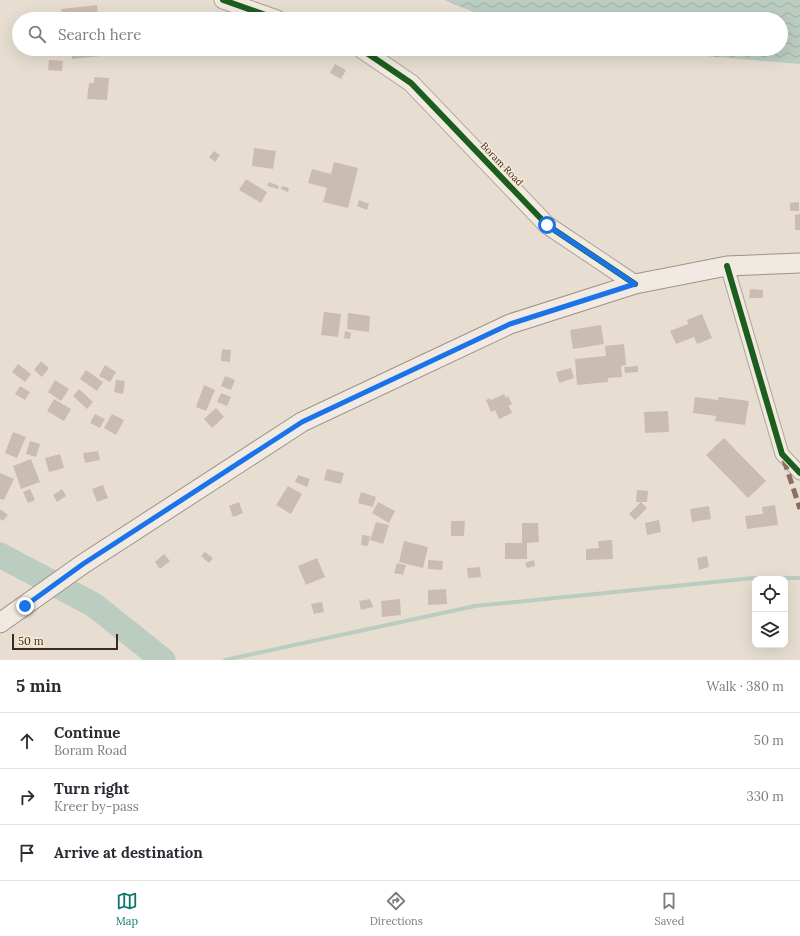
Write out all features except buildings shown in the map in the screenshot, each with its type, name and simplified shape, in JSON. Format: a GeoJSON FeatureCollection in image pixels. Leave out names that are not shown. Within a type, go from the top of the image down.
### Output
{"type":"FeatureCollection","features":[{"type":"Feature","properties":{"kind":"main road"},"geometry":{"type":"LineString","coordinates":[[0,623],[83,564],[302,422],[510,324],[635,284],[727,266],[800,263]]}},
{"type":"Feature","properties":{"kind":"street"},"geometry":{"type":"LineString","coordinates":[[223,0],[257,12]]}},
{"type":"Feature","properties":{"kind":"street","name":"Boram Road"},"geometry":{"type":"LineString","coordinates":[[371,56],[411,83],[547,225],[635,284]]}},
{"type":"Feature","properties":{"kind":"street"},"geometry":{"type":"LineString","coordinates":[[727,266],[782,454],[800,473]]}},
{"type":"Feature","properties":{"kind":"water"},"geometry":{"type":"Polygon","coordinates":[[[444,0],[800,0],[800,64],[705,56],[788,56],[788,12],[474,12],[444,0]]]}},
{"type":"Feature","properties":{"kind":"waterway"},"geometry":{"type":"LineString","coordinates":[[0,555],[94,605],[163,660]]}},
{"type":"Feature","properties":{"kind":"waterway"},"geometry":{"type":"LineString","coordinates":[[225,660],[475,606],[754,578],[800,578]]}},
{"type":"Feature","properties":{"kind":"marked path"},"geometry":{"type":"LineString","coordinates":[[784,460],[800,509]]}},
{"type":"Feature","properties":{"kind":"cycle path"},"geometry":{"type":"LineString","coordinates":[[223,0],[257,12]]}},
{"type":"Feature","properties":{"kind":"cycle path"},"geometry":{"type":"LineString","coordinates":[[371,56],[411,83],[547,225],[635,284]]}},
{"type":"Feature","properties":{"kind":"cycle path"},"geometry":{"type":"LineString","coordinates":[[727,266],[782,454],[800,473]]}},
{"type":"Feature","properties":{"kind":"route"},"geometry":{"type":"LineString","coordinates":[[25,606],[83,564],[302,422],[510,324],[635,284],[547,225]]}}]}
